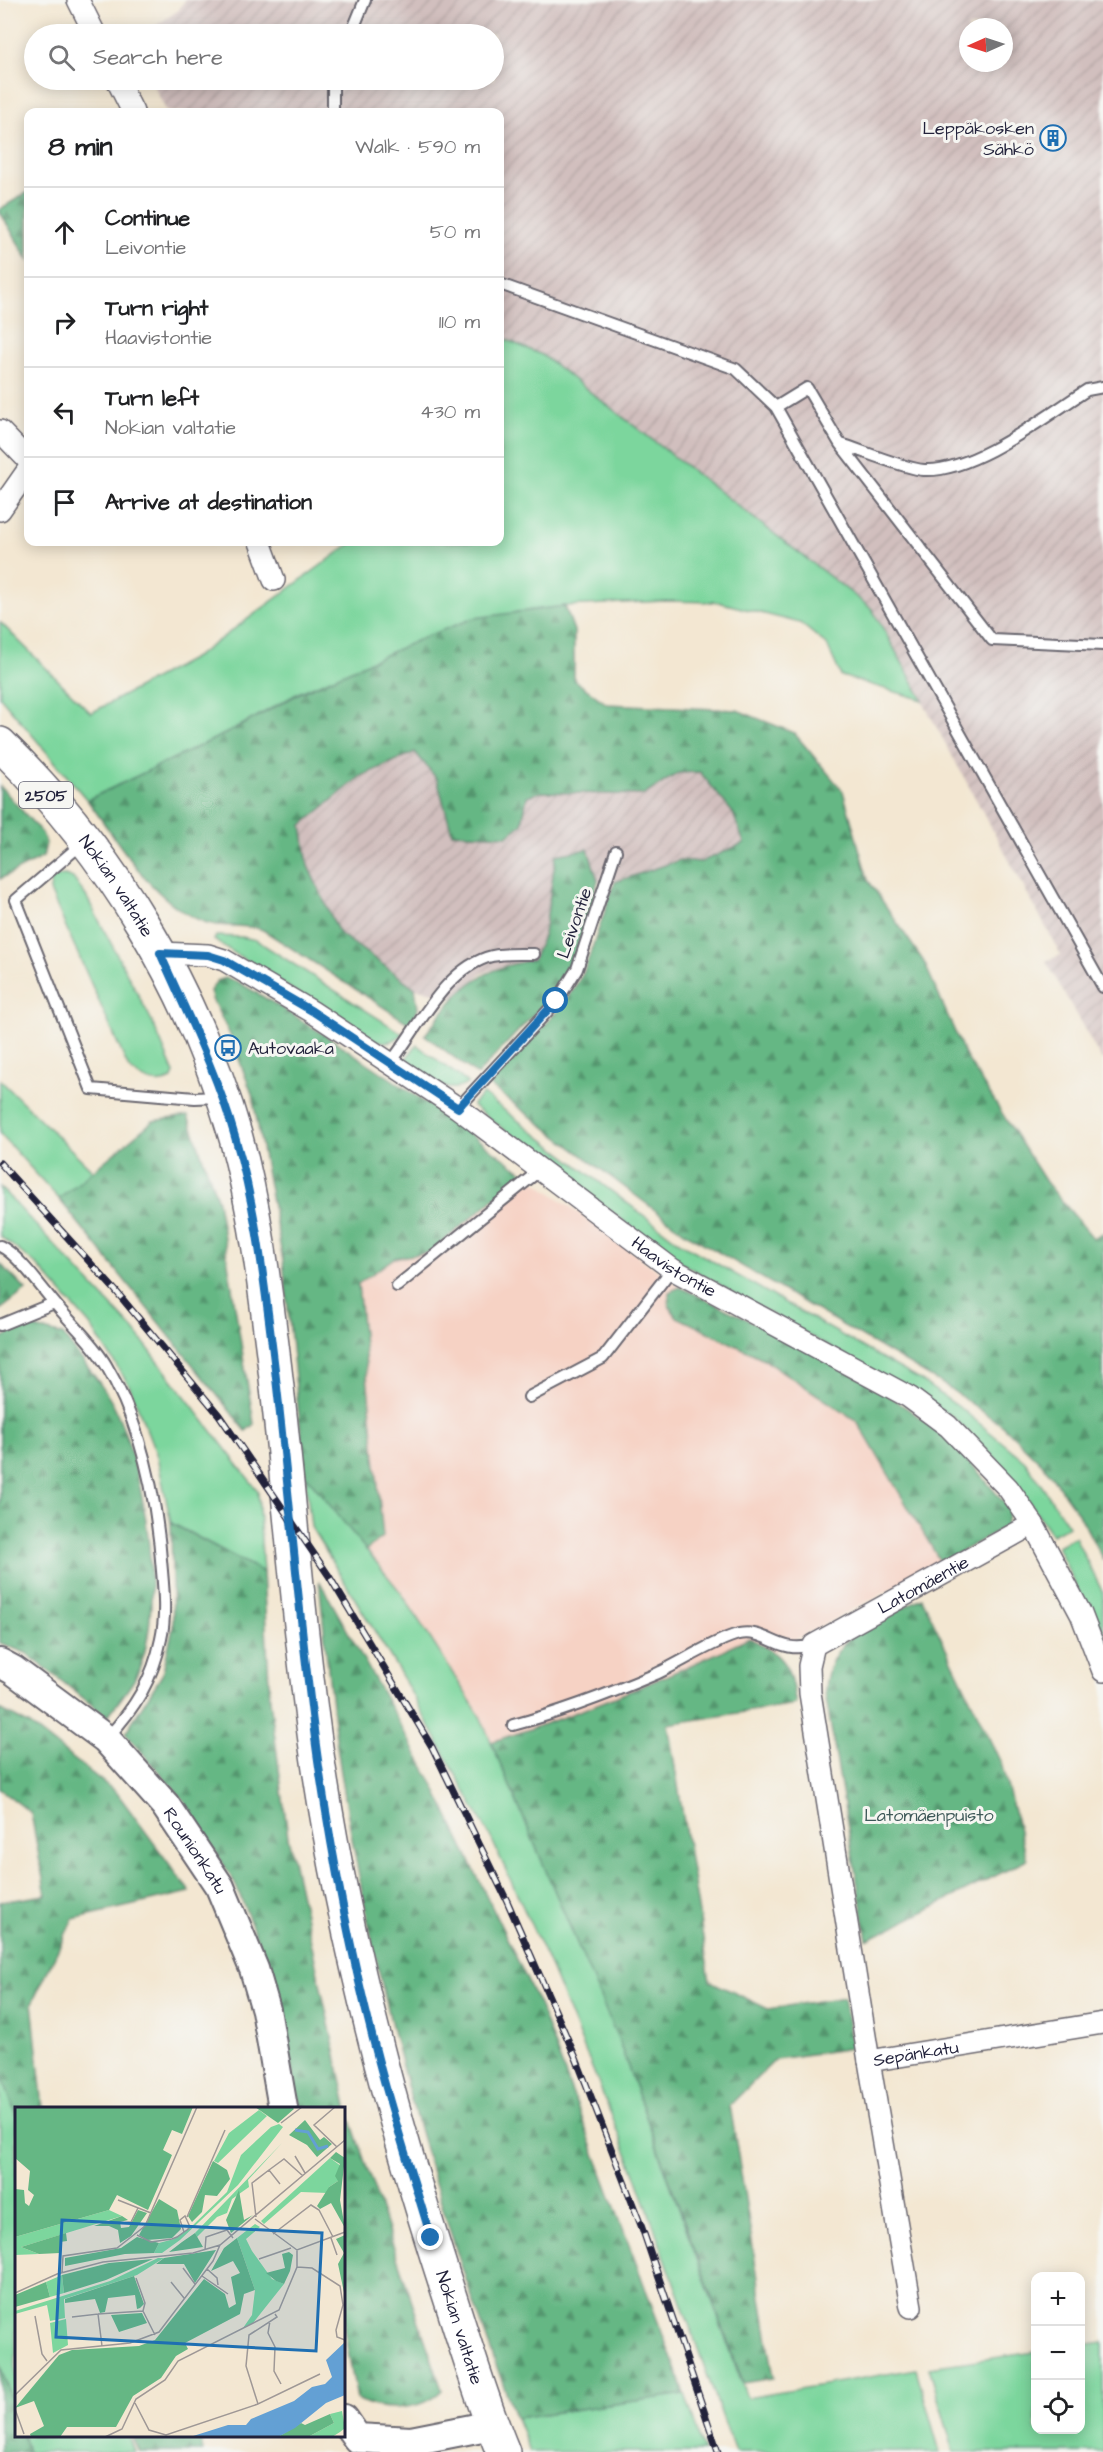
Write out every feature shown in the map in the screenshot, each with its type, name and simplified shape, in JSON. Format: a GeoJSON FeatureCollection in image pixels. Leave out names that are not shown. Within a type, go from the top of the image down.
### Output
{"type":"FeatureCollection","features":[{"type":"Feature","properties":{"kind":"main road","name":"Nokian valtatie"},"geometry":{"type":"LineString","coordinates":[[3,747],[87,840],[133,907],[160,953],[206,1055],[236,1138],[268,1314],[288,1482],[301,1626],[319,1768],[344,1908],[375,2048],[431,2238],[497,2439]]}},
{"type":"Feature","properties":{"kind":"main road","name":"Rounionkatu"},"geometry":{"type":"LineString","coordinates":[[0,1663],[13,1670],[106,1739],[165,1805],[220,1887],[254,1969],[266,2010],[283,2107]]}},
{"type":"Feature","properties":{"kind":"main road"},"geometry":{"type":"LineString","coordinates":[[345,2421],[357,2439],[411,2441],[497,2439]]}},
{"type":"Feature","properties":{"kind":"street"},"geometry":{"type":"LineString","coordinates":[[78,0],[90,24]]}},
{"type":"Feature","properties":{"kind":"street"},"geometry":{"type":"LineString","coordinates":[[122,90],[131,108]]}},
{"type":"Feature","properties":{"kind":"street"},"geometry":{"type":"LineString","coordinates":[[0,431],[24,456]]}},
{"type":"Feature","properties":{"kind":"street"},"geometry":{"type":"LineString","coordinates":[[0,510],[24,476]]}},
{"type":"Feature","properties":{"kind":"street"},"geometry":{"type":"LineString","coordinates":[[261,546],[274,580]]}},
{"type":"Feature","properties":{"kind":"street","name":"Haavistontie"},"geometry":{"type":"LineString","coordinates":[[160,953],[208,955],[224,960],[312,1011],[458,1108],[672,1269],[909,1397],[948,1426],[981,1457],[1008,1488],[1033,1524],[1081,1614],[1103,1671]]}},
{"type":"Feature","properties":{"kind":"street","name":"Latomäentie"},"geometry":{"type":"LineString","coordinates":[[814,1645],[1033,1524]]}},
{"type":"Feature","properties":{"kind":"street"},"geometry":{"type":"LineString","coordinates":[[814,1645],[809,1666],[810,1693],[869,2061]]}},
{"type":"Feature","properties":{"kind":"street","name":"Sepänkatu"},"geometry":{"type":"LineString","coordinates":[[911,2307],[869,2061],[1103,2024]]}},
{"type":"Feature","properties":{"kind":"lane"},"geometry":{"type":"LineString","coordinates":[[355,24],[365,0]]}},
{"type":"Feature","properties":{"kind":"lane"},"geometry":{"type":"LineString","coordinates":[[333,90],[333,108]]}},
{"type":"Feature","properties":{"kind":"lane"},"geometry":{"type":"LineString","coordinates":[[504,285],[736,369],[776,407],[1103,987]]}},
{"type":"Feature","properties":{"kind":"lane"},"geometry":{"type":"LineString","coordinates":[[840,444],[924,471],[957,465],[984,455],[1087,390],[1103,387]]}},
{"type":"Feature","properties":{"kind":"lane"},"geometry":{"type":"LineString","coordinates":[[776,407],[807,388],[840,444],[992,640],[1103,645]]}},
{"type":"Feature","properties":{"kind":"lane"},"geometry":{"type":"LineString","coordinates":[[87,840],[16,900],[92,1089],[195,1098],[222,1097]]}},
{"type":"Feature","properties":{"kind":"lane","name":"Leivontie"},"geometry":{"type":"LineString","coordinates":[[458,1108],[556,1001],[577,969],[616,851]]}},
{"type":"Feature","properties":{"kind":"lane"},"geometry":{"type":"LineString","coordinates":[[391,1062],[444,987],[469,966],[490,957],[534,954]]}},
{"type":"Feature","properties":{"kind":"lane"},"geometry":{"type":"LineString","coordinates":[[397,1286],[540,1170]]}},
{"type":"Feature","properties":{"kind":"lane"},"geometry":{"type":"LineString","coordinates":[[0,1246],[54,1303],[105,1363],[128,1406],[142,1449],[160,1546],[164,1601],[162,1638],[150,1676],[133,1710],[106,1739]]}},
{"type":"Feature","properties":{"kind":"lane"},"geometry":{"type":"LineString","coordinates":[[528,1396],[603,1358],[672,1269]]}},
{"type":"Feature","properties":{"kind":"lane"},"geometry":{"type":"LineString","coordinates":[[0,1325],[54,1303]]}},
{"type":"Feature","properties":{"kind":"lane"},"geometry":{"type":"LineString","coordinates":[[513,1725],[556,1714],[647,1678],[738,1634],[754,1634],[789,1649],[814,1645]]}},
{"type":"Feature","properties":{"kind":"shaded area"},"geometry":{"type":"Polygon","coordinates":[[[185,0],[1103,0],[1103,1062],[1046,961],[1061,955],[872,609],[542,355],[504,339],[504,108],[165,108],[156,90],[504,90],[504,24],[159,24],[179,10],[185,0]]]}},
{"type":"Feature","properties":{"kind":"shaded area"},"geometry":{"type":"Polygon","coordinates":[[[416,752],[437,779],[452,833],[522,824],[527,796],[541,792],[644,795],[678,773],[700,772],[733,813],[744,843],[700,862],[680,860],[615,882],[598,881],[588,850],[556,855],[544,934],[533,960],[513,963],[482,973],[453,998],[415,988],[339,933],[308,866],[302,825],[361,775],[416,752]]]}},
{"type":"Feature","properties":{"kind":"shaded area"},"geometry":{"type":"Polygon","coordinates":[[[524,1173],[680,1287],[669,1292],[677,1317],[762,1358],[857,1421],[941,1563],[773,1651],[750,1638],[657,1682],[557,1721],[491,1742],[479,1716],[402,1594],[366,1550],[383,1536],[358,1284],[394,1258],[431,1252],[524,1173]]]}},
{"type":"Feature","properties":{"kind":"green space"},"geometry":{"type":"Polygon","coordinates":[[[24,194],[24,253],[0,212],[0,209],[24,194]]]}},
{"type":"Feature","properties":{"kind":"green space"},"geometry":{"type":"Polygon","coordinates":[[[504,339],[542,355],[872,609],[923,700],[841,676],[827,645],[800,623],[718,602],[664,601],[565,606],[516,612],[364,665],[300,692],[233,730],[87,800],[0,697],[0,622],[91,713],[197,656],[348,546],[504,546],[504,339]]]}},
{"type":"Feature","properties":{"kind":"green space"},"geometry":{"type":"Polygon","coordinates":[[[565,606],[574,631],[574,680],[607,704],[737,710],[794,733],[843,791],[868,880],[924,962],[966,1057],[1046,1182],[1093,1238],[1103,1233],[1103,1560],[1080,1516],[1045,1467],[1003,1426],[946,1386],[684,1232],[489,1085],[563,1005],[583,974],[615,882],[680,860],[701,862],[744,843],[733,813],[700,772],[678,773],[644,795],[541,792],[527,796],[522,824],[507,836],[452,833],[437,779],[415,752],[361,776],[302,825],[308,866],[339,933],[415,988],[418,1008],[411,1025],[263,930],[211,924],[185,913],[168,901],[138,870],[87,800],[233,730],[300,693],[427,636],[474,618],[565,606]]]}},
{"type":"Feature","properties":{"kind":"green space"},"geometry":{"type":"Polygon","coordinates":[[[0,786],[42,833],[46,843],[43,857],[0,879],[0,786]]]}},
{"type":"Feature","properties":{"kind":"green space"},"geometry":{"type":"Polygon","coordinates":[[[588,849],[598,881],[571,968],[551,996],[477,1075],[425,1035],[458,994],[470,984],[496,969],[533,960],[544,934],[556,855],[588,849]]]}},
{"type":"Feature","properties":{"kind":"green space"},"geometry":{"type":"Polygon","coordinates":[[[65,875],[73,878],[86,896],[152,1021],[174,1073],[172,1079],[160,1082],[149,1081],[129,1069],[50,891],[51,881],[56,876],[65,875]]]}},
{"type":"Feature","properties":{"kind":"green space"},"geometry":{"type":"Polygon","coordinates":[[[216,936],[256,940],[403,1034],[388,1042],[371,1040],[214,940],[216,936]]]}},
{"type":"Feature","properties":{"kind":"green space"},"geometry":{"type":"Polygon","coordinates":[[[226,978],[238,982],[348,1050],[524,1173],[431,1252],[394,1258],[358,1284],[383,1537],[366,1550],[305,1474],[283,1261],[252,1094],[230,1035],[210,991],[217,981],[226,978]]]}},
{"type":"Feature","properties":{"kind":"green space"},"geometry":{"type":"Polygon","coordinates":[[[417,1045],[468,1083],[460,1087],[444,1087],[436,1084],[407,1063],[407,1057],[417,1045]]]}},
{"type":"Feature","properties":{"kind":"green space"},"geometry":{"type":"Polygon","coordinates":[[[0,1080],[93,1171],[59,1199],[0,1134],[0,1080]]]}},
{"type":"Feature","properties":{"kind":"green space"},"geometry":{"type":"Polygon","coordinates":[[[483,1094],[679,1242],[920,1380],[963,1410],[1025,1461],[1069,1526],[1052,1535],[1005,1469],[953,1417],[669,1256],[472,1105],[483,1094]]]}},
{"type":"Feature","properties":{"kind":"green space"},"geometry":{"type":"Polygon","coordinates":[[[188,1116],[218,1201],[254,1424],[246,1431],[59,1199],[153,1121],[188,1116]]]}},
{"type":"Feature","properties":{"kind":"green space"},"geometry":{"type":"Polygon","coordinates":[[[0,1187],[134,1330],[258,1491],[263,1572],[171,1523],[157,1456],[129,1385],[90,1325],[38,1266],[0,1236],[0,1187]]]}},
{"type":"Feature","properties":{"kind":"green space"},"geometry":{"type":"Polygon","coordinates":[[[0,1263],[26,1290],[0,1310],[0,1263]]]}},
{"type":"Feature","properties":{"kind":"green space"},"geometry":{"type":"Polygon","coordinates":[[[680,1287],[841,1367],[872,1385],[931,1426],[963,1455],[1009,1509],[1006,1526],[941,1563],[857,1421],[762,1358],[677,1317],[669,1306],[669,1292],[680,1287]]]}},
{"type":"Feature","properties":{"kind":"green space"},"geometry":{"type":"Polygon","coordinates":[[[24,1325],[63,1335],[112,1403],[137,1473],[149,1547],[150,1621],[144,1653],[134,1680],[107,1717],[26,1653],[0,1643],[0,1339],[24,1325]]]}},
{"type":"Feature","properties":{"kind":"green space"},"geometry":{"type":"Polygon","coordinates":[[[305,1474],[402,1594],[480,1716],[618,2039],[747,2398],[916,2369],[940,2452],[735,2452],[631,2163],[552,1970],[492,1840],[399,1671],[311,1527],[305,1474]]]}},
{"type":"Feature","properties":{"kind":"green space"},"geometry":{"type":"Polygon","coordinates":[[[171,1523],[263,1572],[270,1700],[288,1837],[349,2115],[442,2390],[434,2397],[413,2406],[390,2408],[357,2399],[345,2334],[345,2107],[300,2107],[271,1975],[235,1883],[184,1800],[125,1733],[162,1675],[173,1628],[171,1523]]]}},
{"type":"Feature","properties":{"kind":"green space"},"geometry":{"type":"Polygon","coordinates":[[[1075,1537],[1103,1593],[1103,1643],[1057,1546],[1075,1537]]]}},
{"type":"Feature","properties":{"kind":"green space"},"geometry":{"type":"Polygon","coordinates":[[[319,1580],[430,1778],[540,2007],[685,2394],[516,2418],[487,2341],[435,2183],[391,2023],[372,1942],[342,1779],[319,1580]]]}},
{"type":"Feature","properties":{"kind":"green space","name":"Latomäenpuisto"},"geometry":{"type":"Polygon","coordinates":[[[922,1598],[1001,1763],[1027,1860],[867,1940],[825,1692],[828,1672],[835,1656],[858,1632],[922,1598]]]}},
{"type":"Feature","properties":{"kind":"green space"},"geometry":{"type":"Polygon","coordinates":[[[750,1638],[772,1651],[784,1664],[791,1679],[796,1704],[668,1724],[710,1981],[768,2009],[844,1997],[852,2048],[776,2059],[730,2105],[774,2378],[743,2383],[618,2039],[491,1742],[557,1720],[622,1694],[750,1638]]]}},
{"type":"Feature","properties":{"kind":"green space"},"geometry":{"type":"Polygon","coordinates":[[[0,1709],[30,1725],[117,1793],[190,1892],[73,1919],[32,2003],[43,2107],[15,2107],[15,2113],[0,2069],[0,1902],[46,1895],[31,1813],[0,1789],[0,1709]]]}},
{"type":"Feature","properties":{"kind":"green space"},"geometry":{"type":"Polygon","coordinates":[[[0,2069],[15,2113],[15,2413],[0,2365],[0,2069]]]}},
{"type":"Feature","properties":{"kind":"green space"},"geometry":{"type":"Polygon","coordinates":[[[1103,2342],[1103,2452],[954,2452],[929,2367],[1031,2353],[1031,2434],[1085,2434],[1085,2344],[1103,2342]]]}},
{"type":"Feature","properties":{"kind":"green space"},"geometry":{"type":"Polygon","coordinates":[[[0,2365],[15,2413],[15,2437],[23,2437],[28,2452],[0,2452],[0,2365]]]}},
{"type":"Feature","properties":{"kind":"green space"},"geometry":{"type":"Polygon","coordinates":[[[685,2394],[704,2452],[530,2452],[516,2418],[685,2394]]]}},
{"type":"Feature","properties":{"kind":"green space"},"geometry":{"type":"Polygon","coordinates":[[[23,2437],[129,2437],[135,2452],[28,2452],[23,2437]]]}},
{"type":"Feature","properties":{"kind":"green space"},"geometry":{"type":"Polygon","coordinates":[[[132,2437],[200,2437],[203,2452],[140,2452],[132,2437]]]}},
{"type":"Feature","properties":{"kind":"railway"},"geometry":{"type":"LineString","coordinates":[[0,1163],[115,1290],[219,1415],[329,1576],[432,1747],[507,1901],[576,2058],[642,2228],[718,2452]]}},
{"type":"Feature","properties":{"kind":"place","name":"Leppäkosken Sähkö"},"geometry":{"type":"Point","coordinates":[1053,138]}},
{"type":"Feature","properties":{"kind":"place","name":"Autovaaka"},"geometry":{"type":"Point","coordinates":[228,1048]}},
{"type":"Feature","properties":{"kind":"route"},"geometry":{"type":"LineString","coordinates":[[431,2238],[375,2048],[344,1908],[319,1768],[301,1626],[288,1482],[268,1314],[251,1207],[236,1138],[222,1097],[206,1055],[160,953],[208,955],[224,960],[312,1011],[458,1108],[556,1001]]}}]}
